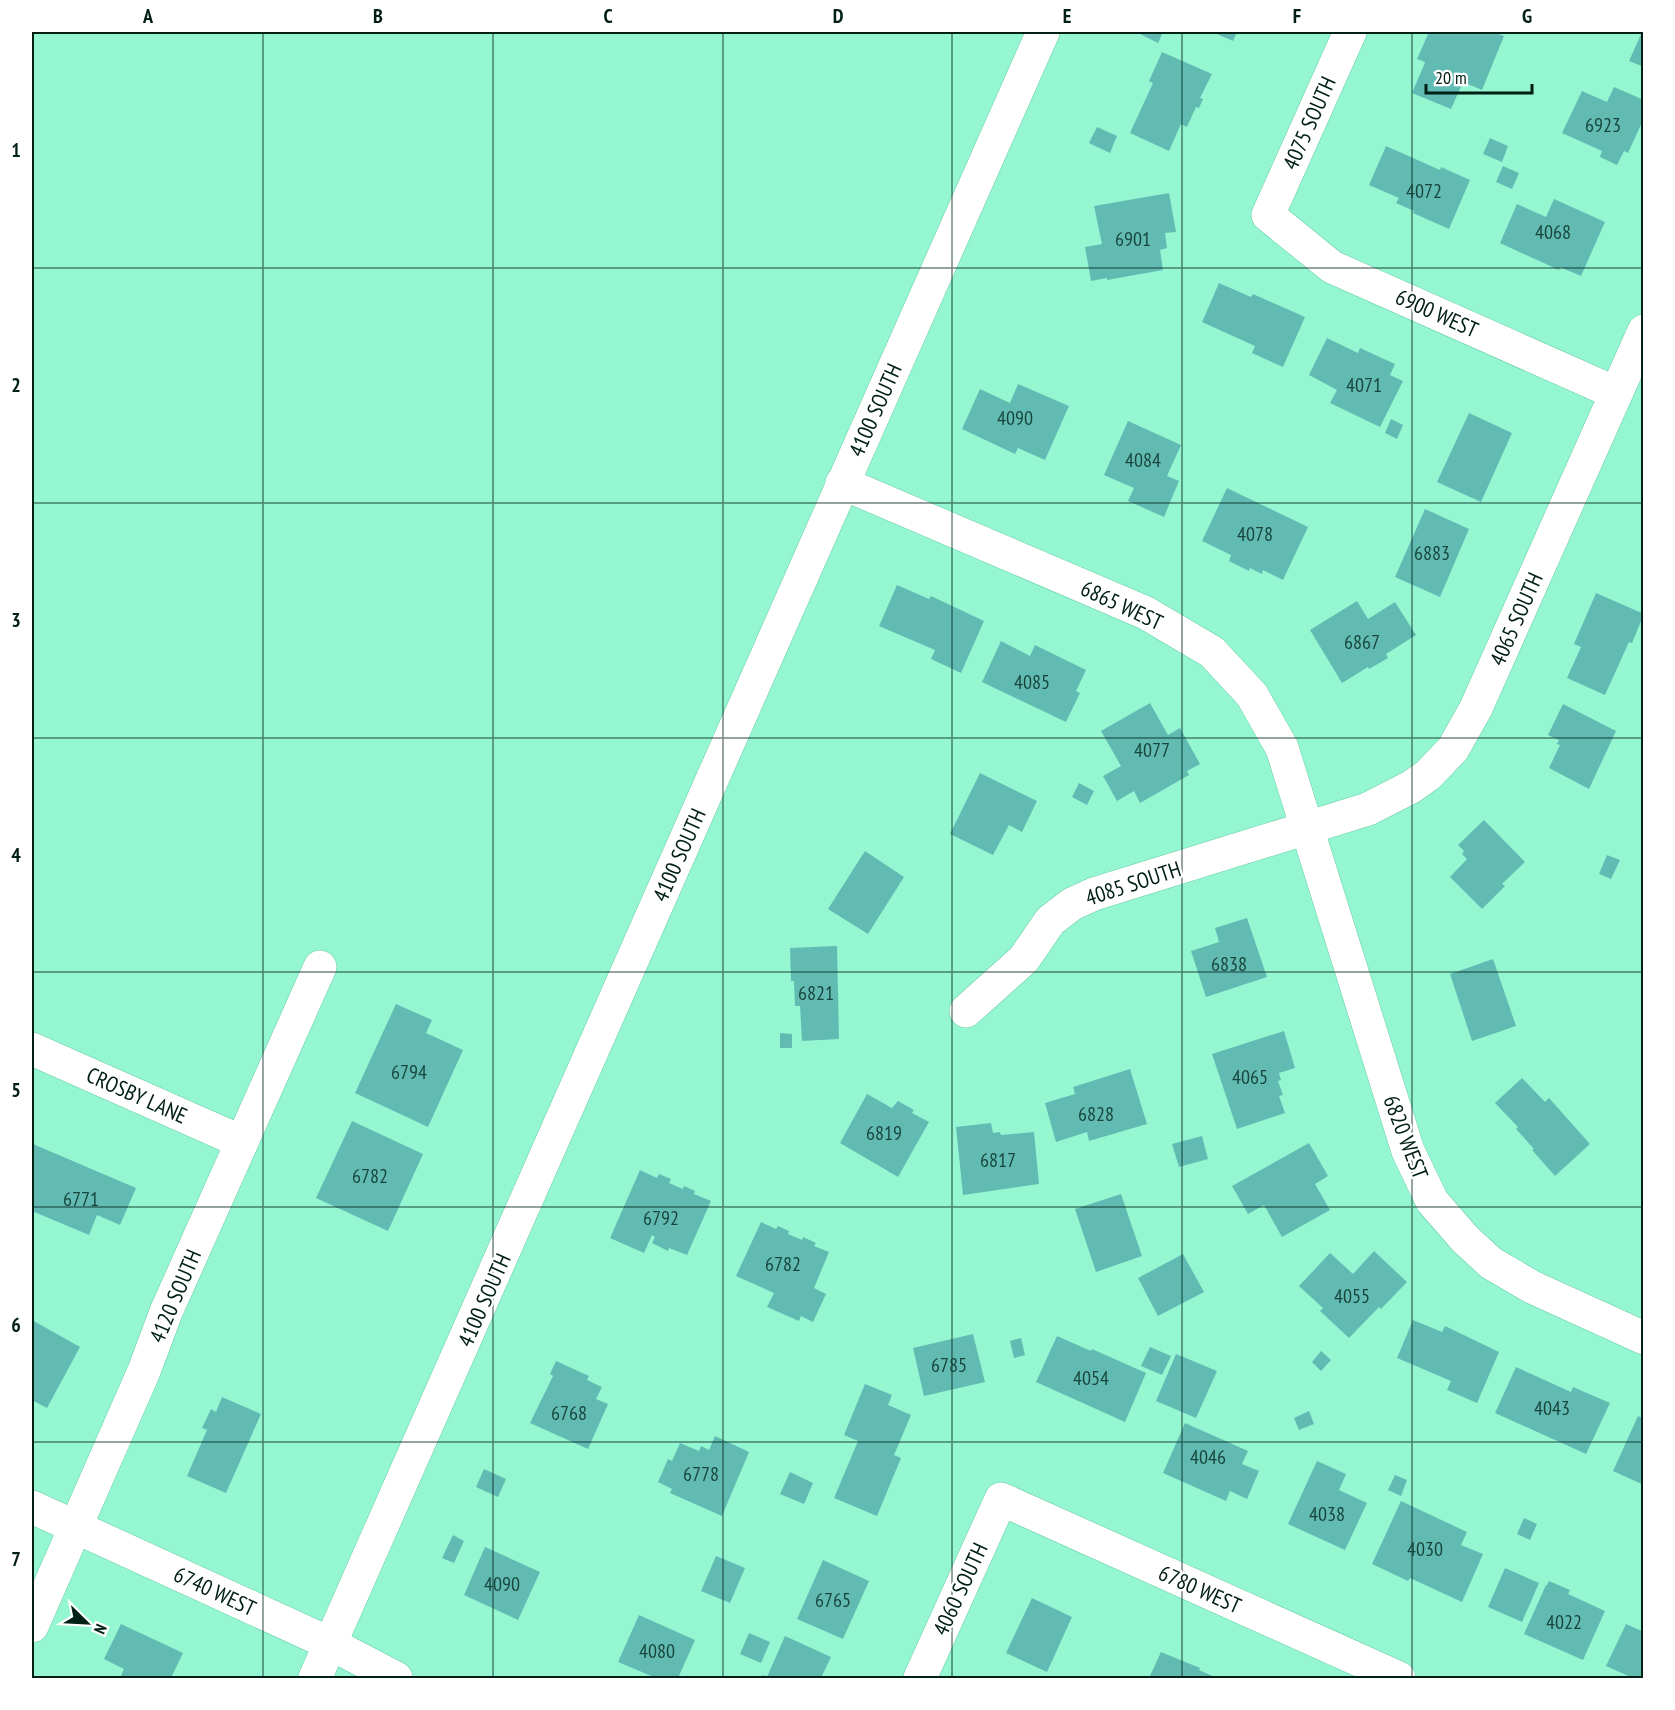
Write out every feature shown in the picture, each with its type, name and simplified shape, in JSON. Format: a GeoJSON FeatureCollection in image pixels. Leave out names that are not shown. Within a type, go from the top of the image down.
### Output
{"type":"FeatureCollection","features":[{"type":"Feature","properties":{"kind":"street","name":"4100 SOUTH"},"geometry":{"type":"LineString","coordinates":[[315,1678],[1043,32]]}},
{"type":"Feature","properties":{"kind":"street","name":"4075 SOUTH"},"geometry":{"type":"LineString","coordinates":[[1268,215],[1350,32]]}},
{"type":"Feature","properties":{"kind":"street","name":"6900 WEST"},"geometry":{"type":"LineString","coordinates":[[1268,215],[1332,267],[1616,393]]}},
{"type":"Feature","properties":{"kind":"street","name":"4065 SOUTH"},"geometry":{"type":"LineString","coordinates":[[1305,828],[1368,809],[1411,787],[1428,775],[1453,749],[1476,708],[1644,331]]}},
{"type":"Feature","properties":{"kind":"street","name":"6865 WEST"},"geometry":{"type":"LineString","coordinates":[[842,483],[1146,613],[1212,652],[1252,695],[1282,748],[1305,828]]}},
{"type":"Feature","properties":{"kind":"street","name":"4085 SOUTH"},"geometry":{"type":"LineString","coordinates":[[966,1011],[1024,959],[1050,921],[1072,904],[1094,894],[1305,828]]}},
{"type":"Feature","properties":{"kind":"street","name":"6820 WEST"},"geometry":{"type":"LineString","coordinates":[[1305,828],[1407,1151],[1432,1201],[1465,1239],[1491,1263],[1532,1287],[1644,1338]]}},
{"type":"Feature","properties":{"kind":"street","name":"4120 SOUTH"},"geometry":{"type":"LineString","coordinates":[[32,1626],[144,1371],[166,1312],[320,967]]}},
{"type":"Feature","properties":{"kind":"street","name":"CROSBY LANE"},"geometry":{"type":"LineString","coordinates":[[32,1048],[243,1142]]}},
{"type":"Feature","properties":{"kind":"street","name":"4060 SOUTH"},"geometry":{"type":"LineString","coordinates":[[920,1678],[1001,1499]]}},
{"type":"Feature","properties":{"kind":"street","name":"6780 WEST"},"geometry":{"type":"LineString","coordinates":[[1001,1499],[1399,1678]]}},
{"type":"Feature","properties":{"kind":"street","name":"6740 WEST"},"geometry":{"type":"LineString","coordinates":[[32,1507],[331,1644],[396,1678]]}},
{"type":"Feature","properties":{"kind":"building"},"geometry":{"type":"Polygon","coordinates":[[[1141,32],[1163,32],[1158,43],[1140,34],[1141,32]]]}},
{"type":"Feature","properties":{"kind":"building"},"geometry":{"type":"Polygon","coordinates":[[[1212,32],[1237,32],[1233,41],[1212,32]]]}},
{"type":"Feature","properties":{"kind":"building"},"geometry":{"type":"Polygon","coordinates":[[[1429,32],[1494,32],[1504,36],[1482,90],[1463,82],[1451,109],[1412,93],[1425,62],[1417,59],[1429,32]]]}},
{"type":"Feature","properties":{"kind":"building"},"geometry":{"type":"Polygon","coordinates":[[[1644,32],[1644,67],[1629,61],[1644,32]]]}},
{"type":"Feature","properties":{"kind":"building"},"geometry":{"type":"Polygon","coordinates":[[[1162,52],[1212,74],[1200,98],[1203,99],[1199,108],[1196,107],[1187,127],[1181,124],[1169,151],[1130,133],[1153,83],[1149,81],[1162,52]]]}},
{"type":"Feature","properties":{"kind":"building"},"geometry":{"type":"Polygon","coordinates":[[[1614,87],[1644,100],[1644,118],[1628,153],[1624,151],[1617,165],[1600,157],[1602,151],[1562,133],[1582,91],[1607,102],[1614,87]]]}},
{"type":"Feature","properties":{"kind":"building"},"geometry":{"type":"Polygon","coordinates":[[[1097,127],[1117,136],[1110,153],[1089,143],[1097,127]]]}},
{"type":"Feature","properties":{"kind":"building"},"geometry":{"type":"Polygon","coordinates":[[[1490,138],[1508,146],[1502,162],[1483,154],[1490,138]]]}},
{"type":"Feature","properties":{"kind":"building"},"geometry":{"type":"Polygon","coordinates":[[[1386,146],[1440,170],[1441,167],[1470,180],[1449,229],[1413,213],[1414,211],[1396,203],[1399,198],[1369,185],[1386,146]]]}},
{"type":"Feature","properties":{"kind":"building"},"geometry":{"type":"Polygon","coordinates":[[[1503,166],[1519,173],[1512,189],[1496,182],[1503,166]]]}},
{"type":"Feature","properties":{"kind":"building"},"geometry":{"type":"Polygon","coordinates":[[[1169,193],[1176,232],[1165,233],[1167,248],[1160,250],[1163,270],[1091,281],[1085,247],[1102,244],[1094,206],[1169,193]]]}},
{"type":"Feature","properties":{"kind":"building"},"geometry":{"type":"Polygon","coordinates":[[[1554,199],[1605,222],[1581,276],[1560,267],[1559,270],[1500,243],[1517,204],[1546,217],[1554,199]]]}},
{"type":"Feature","properties":{"kind":"building"},"geometry":{"type":"Polygon","coordinates":[[[1219,283],[1251,297],[1253,294],[1305,317],[1283,367],[1252,353],[1255,346],[1202,322],[1219,283]]]}},
{"type":"Feature","properties":{"kind":"building"},"geometry":{"type":"Polygon","coordinates":[[[1327,338],[1358,353],[1360,348],[1395,364],[1390,375],[1403,381],[1380,427],[1330,403],[1337,390],[1309,375],[1327,338]]]}},
{"type":"Feature","properties":{"kind":"building"},"geometry":{"type":"Polygon","coordinates":[[[1018,384],[1069,406],[1045,460],[1018,448],[1015,454],[962,429],[980,389],[1010,403],[1018,384]]]}},
{"type":"Feature","properties":{"kind":"building"},"geometry":{"type":"Polygon","coordinates":[[[1469,413],[1512,433],[1481,502],[1437,482],[1469,413]]]}},
{"type":"Feature","properties":{"kind":"building"},"geometry":{"type":"Polygon","coordinates":[[[1391,419],[1403,425],[1397,439],[1385,433],[1391,419]]]}},
{"type":"Feature","properties":{"kind":"building"},"geometry":{"type":"Polygon","coordinates":[[[1128,421],[1181,445],[1167,476],[1179,481],[1164,517],[1128,501],[1134,488],[1104,475],[1128,421]]]}},
{"type":"Feature","properties":{"kind":"building"},"geometry":{"type":"Polygon","coordinates":[[[1227,488],[1308,527],[1283,580],[1263,570],[1262,574],[1250,568],[1249,571],[1229,561],[1231,555],[1202,541],[1227,488]]]}},
{"type":"Feature","properties":{"kind":"building"},"geometry":{"type":"Polygon","coordinates":[[[1425,509],[1469,529],[1440,597],[1395,577],[1425,509]]]}},
{"type":"Feature","properties":{"kind":"building"},"geometry":{"type":"Polygon","coordinates":[[[897,585],[929,599],[931,596],[984,621],[961,673],[931,659],[935,650],[879,626],[897,585]]]}},
{"type":"Feature","properties":{"kind":"building"},"geometry":{"type":"Polygon","coordinates":[[[1596,593],[1644,614],[1605,695],[1567,678],[1581,647],[1574,644],[1596,593]]]}},
{"type":"Feature","properties":{"kind":"building"},"geometry":{"type":"Polygon","coordinates":[[[1357,601],[1368,619],[1395,602],[1416,635],[1386,654],[1388,658],[1342,683],[1310,630],[1357,601]]]}},
{"type":"Feature","properties":{"kind":"building"},"geometry":{"type":"Polygon","coordinates":[[[1001,641],[1030,656],[1035,645],[1086,670],[1076,691],[1080,693],[1066,722],[982,682],[1001,641]]]}},
{"type":"Feature","properties":{"kind":"building"},"geometry":{"type":"Polygon","coordinates":[[[1150,703],[1168,735],[1180,728],[1200,764],[1187,771],[1189,775],[1140,803],[1134,791],[1117,801],[1103,776],[1121,766],[1101,731],[1150,703]]]}},
{"type":"Feature","properties":{"kind":"building"},"geometry":{"type":"Polygon","coordinates":[[[1563,704],[1616,731],[1589,789],[1549,768],[1560,745],[1557,744],[1559,740],[1548,735],[1563,704]]]}},
{"type":"Feature","properties":{"kind":"building"},"geometry":{"type":"Polygon","coordinates":[[[980,773],[1037,801],[1022,832],[1009,825],[993,855],[950,834],[980,773]]]}},
{"type":"Feature","properties":{"kind":"building"},"geometry":{"type":"Polygon","coordinates":[[[1079,783],[1094,791],[1087,805],[1072,797],[1079,783]]]}},
{"type":"Feature","properties":{"kind":"building"},"geometry":{"type":"Polygon","coordinates":[[[1484,820],[1525,862],[1502,884],[1505,886],[1482,909],[1450,877],[1467,859],[1462,854],[1464,851],[1458,845],[1484,820]]]}},
{"type":"Feature","properties":{"kind":"building"},"geometry":{"type":"Polygon","coordinates":[[[865,851],[904,877],[868,934],[828,909],[865,851]]]}},
{"type":"Feature","properties":{"kind":"building"},"geometry":{"type":"Polygon","coordinates":[[[1607,855],[1620,860],[1611,879],[1599,874],[1607,855]]]}},
{"type":"Feature","properties":{"kind":"building"},"geometry":{"type":"Polygon","coordinates":[[[1247,918],[1267,977],[1206,997],[1191,951],[1219,942],[1215,928],[1247,918]]]}},
{"type":"Feature","properties":{"kind":"building"},"geometry":{"type":"Polygon","coordinates":[[[837,946],[839,1039],[802,1041],[800,1006],[795,1006],[794,981],[791,981],[790,948],[837,946]]]}},
{"type":"Feature","properties":{"kind":"building"},"geometry":{"type":"Polygon","coordinates":[[[1493,959],[1516,1026],[1472,1041],[1450,974],[1493,959]]]}},
{"type":"Feature","properties":{"kind":"building"},"geometry":{"type":"Polygon","coordinates":[[[396,1004],[432,1020],[426,1033],[463,1050],[428,1127],[355,1093],[396,1004]]]}},
{"type":"Feature","properties":{"kind":"building"},"geometry":{"type":"Polygon","coordinates":[[[1284,1031],[1295,1068],[1279,1073],[1281,1080],[1278,1081],[1283,1095],[1279,1096],[1285,1113],[1237,1129],[1212,1054],[1284,1031]]]}},
{"type":"Feature","properties":{"kind":"building"},"geometry":{"type":"Polygon","coordinates":[[[780,1033],[792,1034],[792,1048],[780,1048],[780,1033]]]}},
{"type":"Feature","properties":{"kind":"building"},"geometry":{"type":"Polygon","coordinates":[[[1130,1069],[1147,1124],[1089,1141],[1087,1132],[1056,1142],[1045,1103],[1075,1094],[1073,1087],[1130,1069]]]}},
{"type":"Feature","properties":{"kind":"building"},"geometry":{"type":"Polygon","coordinates":[[[1522,1078],[1545,1102],[1549,1098],[1590,1144],[1555,1176],[1516,1129],[1518,1127],[1495,1103],[1522,1078]]]}},
{"type":"Feature","properties":{"kind":"building"},"geometry":{"type":"Polygon","coordinates":[[[867,1094],[892,1108],[898,1101],[914,1110],[912,1113],[929,1122],[898,1177],[840,1143],[867,1094]]]}},
{"type":"Feature","properties":{"kind":"building"},"geometry":{"type":"Polygon","coordinates":[[[352,1121],[423,1154],[388,1231],[316,1198],[352,1121]]]}},
{"type":"Feature","properties":{"kind":"building"},"geometry":{"type":"Polygon","coordinates":[[[991,1123],[993,1133],[1000,1132],[1001,1135],[1034,1132],[1039,1184],[963,1195],[956,1127],[991,1123]]]}},
{"type":"Feature","properties":{"kind":"building"},"geometry":{"type":"Polygon","coordinates":[[[1202,1136],[1208,1159],[1179,1167],[1172,1144],[1202,1136]]]}},
{"type":"Feature","properties":{"kind":"building"},"geometry":{"type":"Polygon","coordinates":[[[1309,1143],[1328,1176],[1315,1184],[1330,1210],[1282,1237],[1264,1205],[1248,1214],[1232,1186],[1309,1143]]]}},
{"type":"Feature","properties":{"kind":"building"},"geometry":{"type":"Polygon","coordinates":[[[33,1144],[136,1188],[120,1225],[97,1215],[89,1235],[32,1211],[33,1144]]]}},
{"type":"Feature","properties":{"kind":"building"},"geometry":{"type":"Polygon","coordinates":[[[640,1170],[657,1178],[659,1174],[671,1179],[669,1183],[683,1189],[684,1186],[695,1191],[694,1194],[711,1201],[687,1255],[669,1248],[668,1251],[652,1243],[655,1237],[652,1235],[644,1253],[610,1238],[640,1170]]]}},
{"type":"Feature","properties":{"kind":"building"},"geometry":{"type":"Polygon","coordinates":[[[1121,1194],[1142,1256],[1096,1272],[1075,1209],[1121,1194]]]}},
{"type":"Feature","properties":{"kind":"building"},"geometry":{"type":"Polygon","coordinates":[[[761,1222],[776,1229],[778,1226],[789,1231],[788,1234],[802,1240],[803,1237],[816,1243],[814,1246],[829,1252],[814,1288],[826,1294],[813,1322],[801,1316],[799,1321],[767,1307],[774,1293],[736,1276],[761,1222]]]}},
{"type":"Feature","properties":{"kind":"building"},"geometry":{"type":"Polygon","coordinates":[[[1374,1251],[1407,1282],[1349,1338],[1320,1311],[1323,1308],[1299,1286],[1330,1253],[1353,1274],[1374,1251]]]}},
{"type":"Feature","properties":{"kind":"building"},"geometry":{"type":"Polygon","coordinates":[[[1183,1254],[1204,1292],[1158,1316],[1138,1278],[1183,1254]]]}},
{"type":"Feature","properties":{"kind":"building"},"geometry":{"type":"Polygon","coordinates":[[[32,1320],[80,1347],[47,1408],[32,1400],[32,1320]]]}},
{"type":"Feature","properties":{"kind":"building"},"geometry":{"type":"Polygon","coordinates":[[[1413,1320],[1442,1332],[1445,1326],[1499,1352],[1477,1403],[1447,1390],[1451,1381],[1397,1358],[1413,1320]]]}},
{"type":"Feature","properties":{"kind":"building"},"geometry":{"type":"Polygon","coordinates":[[[973,1334],[985,1382],[924,1396],[913,1348],[973,1334]]]}},
{"type":"Feature","properties":{"kind":"building"},"geometry":{"type":"Polygon","coordinates":[[[1057,1336],[1146,1373],[1125,1422],[1036,1382],[1057,1336]]]}},
{"type":"Feature","properties":{"kind":"building"},"geometry":{"type":"Polygon","coordinates":[[[1021,1338],[1025,1355],[1014,1358],[1010,1341],[1021,1338]]]}},
{"type":"Feature","properties":{"kind":"building"},"geometry":{"type":"Polygon","coordinates":[[[1150,1347],[1171,1356],[1162,1375],[1141,1366],[1150,1347]]]}},
{"type":"Feature","properties":{"kind":"building"},"geometry":{"type":"Polygon","coordinates":[[[1321,1351],[1331,1360],[1321,1371],[1312,1362],[1321,1351]]]}},
{"type":"Feature","properties":{"kind":"building"},"geometry":{"type":"Polygon","coordinates":[[[1176,1354],[1217,1371],[1196,1418],[1156,1401],[1176,1354]]]}},
{"type":"Feature","properties":{"kind":"building"},"geometry":{"type":"Polygon","coordinates":[[[556,1361],[589,1376],[587,1380],[602,1387],[596,1399],[608,1404],[588,1449],[530,1423],[553,1376],[550,1374],[556,1361]]]}},
{"type":"Feature","properties":{"kind":"building"},"geometry":{"type":"Polygon","coordinates":[[[1516,1367],[1571,1392],[1573,1387],[1610,1403],[1586,1454],[1495,1413],[1516,1367]]]}},
{"type":"Feature","properties":{"kind":"building"},"geometry":{"type":"Polygon","coordinates":[[[865,1384],[892,1395],[888,1405],[911,1415],[894,1455],[901,1458],[877,1516],[834,1498],[858,1441],[844,1435],[865,1384]]]}},
{"type":"Feature","properties":{"kind":"building"},"geometry":{"type":"Polygon","coordinates":[[[222,1397],[261,1414],[226,1493],[187,1476],[207,1430],[202,1428],[211,1409],[216,1412],[222,1397]]]}},
{"type":"Feature","properties":{"kind":"building"},"geometry":{"type":"Polygon","coordinates":[[[1309,1411],[1314,1424],[1299,1430],[1294,1418],[1309,1411]]]}},
{"type":"Feature","properties":{"kind":"building"},"geometry":{"type":"Polygon","coordinates":[[[1638,1416],[1644,1419],[1644,1485],[1613,1471],[1638,1416]]]}},
{"type":"Feature","properties":{"kind":"building"},"geometry":{"type":"Polygon","coordinates":[[[1185,1423],[1248,1451],[1242,1464],[1259,1471],[1247,1499],[1230,1491],[1226,1501],[1163,1473],[1185,1423]]]}},
{"type":"Feature","properties":{"kind":"building"},"geometry":{"type":"Polygon","coordinates":[[[715,1436],[749,1452],[722,1516],[670,1493],[672,1489],[658,1482],[668,1459],[672,1461],[680,1443],[699,1451],[701,1446],[709,1450],[715,1436]]]}},
{"type":"Feature","properties":{"kind":"building"},"geometry":{"type":"Polygon","coordinates":[[[1317,1461],[1346,1474],[1339,1490],[1367,1503],[1345,1550],[1288,1524],[1317,1461]]]}},
{"type":"Feature","properties":{"kind":"building"},"geometry":{"type":"Polygon","coordinates":[[[484,1469],[506,1479],[498,1497],[476,1487],[484,1469]]]}},
{"type":"Feature","properties":{"kind":"building"},"geometry":{"type":"Polygon","coordinates":[[[790,1472],[813,1483],[804,1504],[780,1494],[790,1472]]]}},
{"type":"Feature","properties":{"kind":"building"},"geometry":{"type":"Polygon","coordinates":[[[1395,1475],[1407,1480],[1401,1496],[1388,1490],[1395,1475]]]}},
{"type":"Feature","properties":{"kind":"building"},"geometry":{"type":"Polygon","coordinates":[[[1401,1501],[1467,1532],[1461,1545],[1483,1554],[1462,1602],[1410,1578],[1408,1581],[1372,1564],[1401,1501]]]}},
{"type":"Feature","properties":{"kind":"building"},"geometry":{"type":"Polygon","coordinates":[[[1524,1518],[1537,1524],[1530,1540],[1517,1534],[1524,1518]]]}},
{"type":"Feature","properties":{"kind":"building"},"geometry":{"type":"Polygon","coordinates":[[[453,1535],[464,1541],[454,1563],[442,1558],[453,1535]]]}},
{"type":"Feature","properties":{"kind":"building"},"geometry":{"type":"Polygon","coordinates":[[[485,1547],[540,1572],[518,1620],[464,1595],[485,1547]]]}},
{"type":"Feature","properties":{"kind":"building"},"geometry":{"type":"Polygon","coordinates":[[[716,1556],[745,1568],[730,1603],[701,1591],[716,1556]]]}},
{"type":"Feature","properties":{"kind":"building"},"geometry":{"type":"Polygon","coordinates":[[[823,1560],[869,1581],[843,1639],[797,1619],[823,1560]]]}},
{"type":"Feature","properties":{"kind":"building"},"geometry":{"type":"Polygon","coordinates":[[[1505,1568],[1539,1583],[1522,1622],[1488,1607],[1505,1568]]]}},
{"type":"Feature","properties":{"kind":"building"},"geometry":{"type":"Polygon","coordinates":[[[1549,1581],[1570,1590],[1568,1594],[1605,1611],[1583,1660],[1524,1634],[1549,1581]]]}},
{"type":"Feature","properties":{"kind":"building"},"geometry":{"type":"Polygon","coordinates":[[[1032,1598],[1072,1617],[1047,1672],[1006,1653],[1032,1598]]]}},
{"type":"Feature","properties":{"kind":"building"},"geometry":{"type":"Polygon","coordinates":[[[639,1615],[695,1640],[678,1678],[656,1678],[618,1662],[639,1615]]]}},
{"type":"Feature","properties":{"kind":"building"},"geometry":{"type":"Polygon","coordinates":[[[121,1624],[183,1653],[171,1678],[120,1678],[124,1669],[104,1659],[121,1624]]]}},
{"type":"Feature","properties":{"kind":"building"},"geometry":{"type":"Polygon","coordinates":[[[1626,1624],[1644,1632],[1644,1678],[1633,1678],[1606,1666],[1626,1624]]]}},
{"type":"Feature","properties":{"kind":"building"},"geometry":{"type":"Polygon","coordinates":[[[749,1633],[770,1642],[761,1663],[740,1654],[749,1633]]]}},
{"type":"Feature","properties":{"kind":"building"},"geometry":{"type":"Polygon","coordinates":[[[785,1636],[831,1657],[821,1678],[762,1678],[763,1675],[767,1677],[785,1636]]]}},
{"type":"Feature","properties":{"kind":"building"},"geometry":{"type":"Polygon","coordinates":[[[1161,1652],[1200,1668],[1199,1670],[1217,1678],[1149,1678],[1161,1652]]]}}]}
